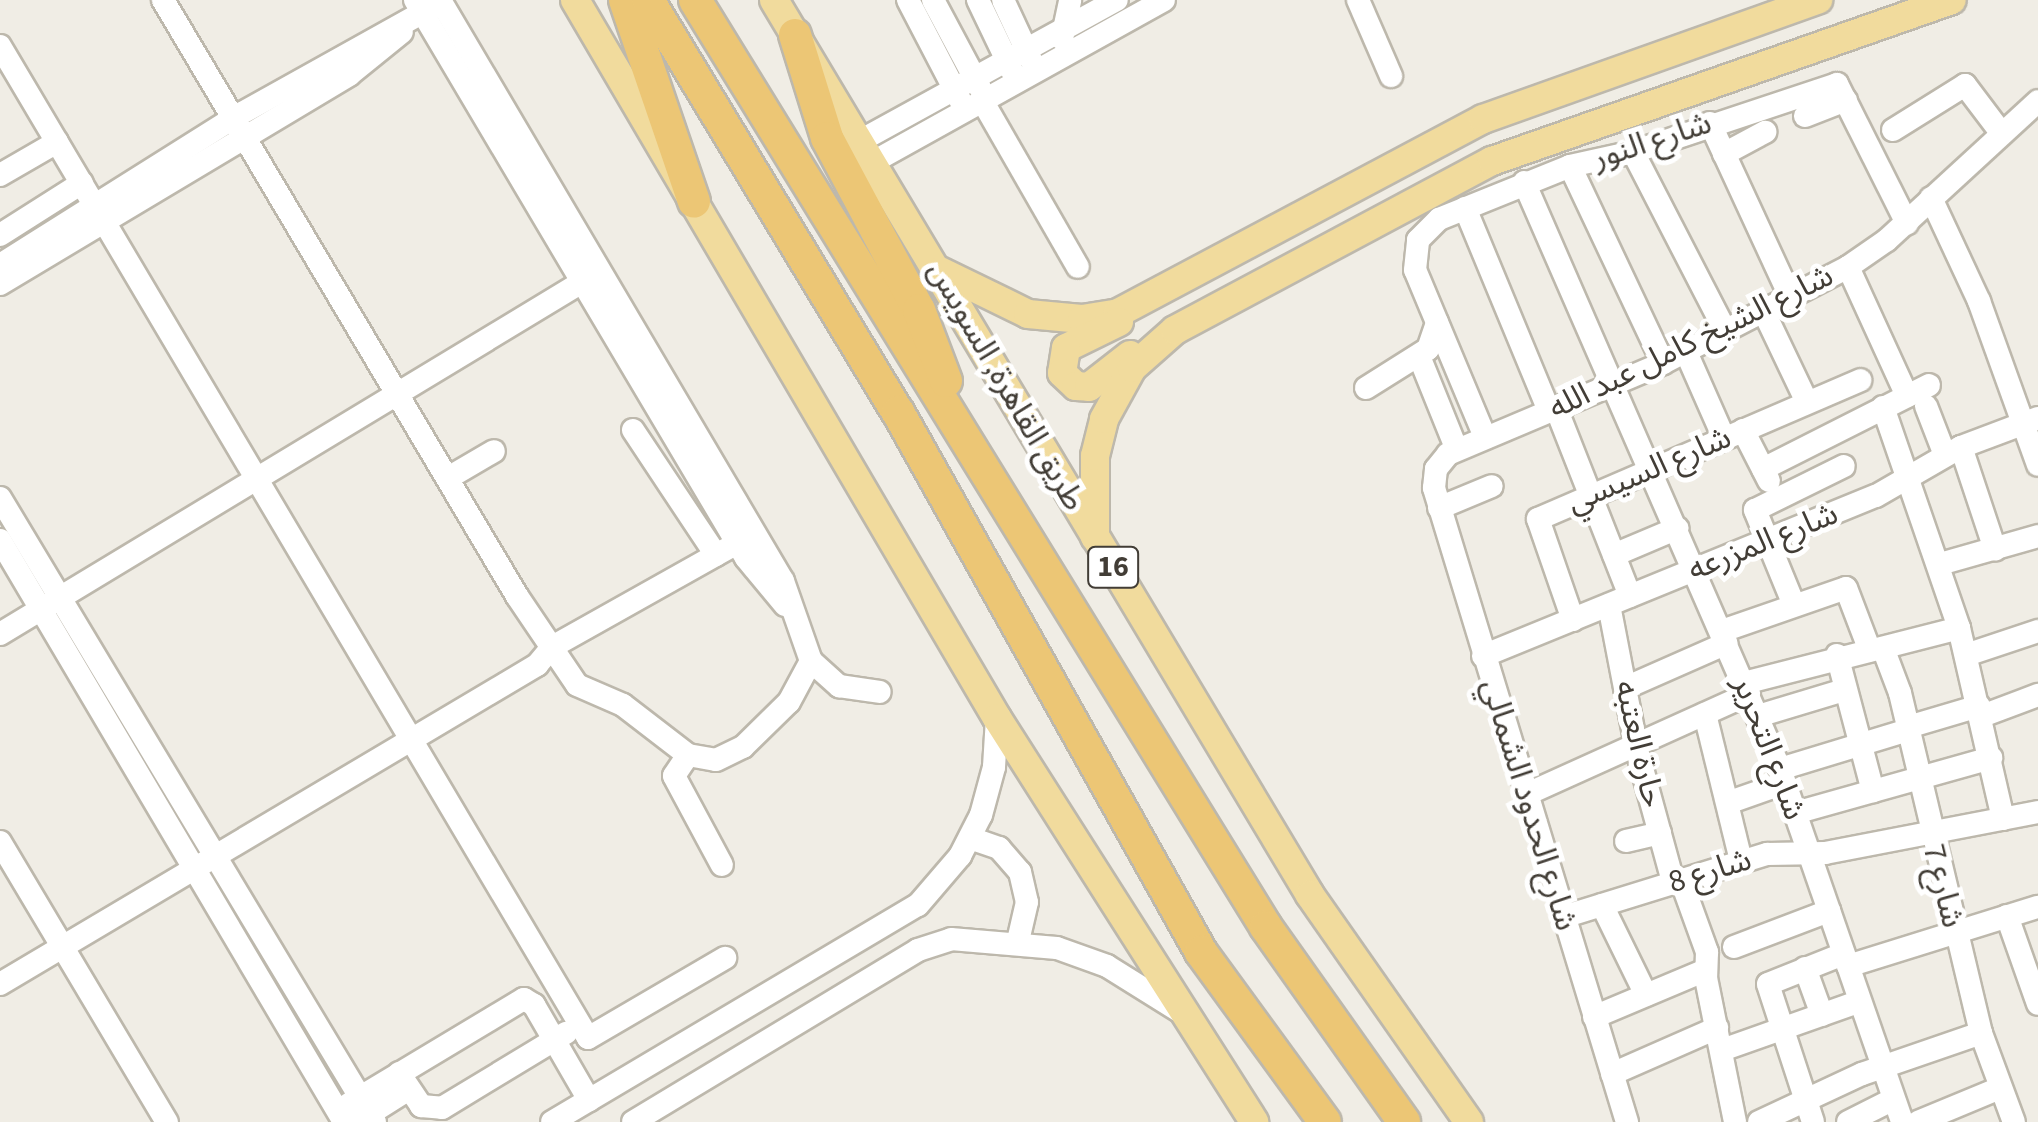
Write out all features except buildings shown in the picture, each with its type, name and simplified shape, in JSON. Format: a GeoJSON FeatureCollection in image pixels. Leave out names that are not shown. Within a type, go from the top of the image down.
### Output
{"type":"FeatureCollection","features":[{"type":"Feature","properties":{"kind":"highway"},"geometry":{"type":"LineString","coordinates":[[625,0],[694,202]]}},
{"type":"Feature","properties":{"kind":"highway"},"geometry":{"type":"LineString","coordinates":[[648,0],[898,412],[1181,915],[1247,1022],[1325,1122]]}},
{"type":"Feature","properties":{"kind":"highway","name":"طريق القاهرة, السويس"},"geometry":{"type":"LineString","coordinates":[[695,0],[1308,994],[1404,1122]]}},
{"type":"Feature","properties":{"kind":"highway","name":"16"},"geometry":{"type":"LineString","coordinates":[[795,34],[816,113],[919,310],[955,419]]}},
{"type":"Feature","properties":{"kind":"main road"},"geometry":{"type":"LineString","coordinates":[[575,0],[997,718],[1249,1118]]}},
{"type":"Feature","properties":{"kind":"main road","name":"طريق القاهرة, السويس"},"geometry":{"type":"LineString","coordinates":[[774,0],[1310,895],[1470,1122]]}},
{"type":"Feature","properties":{"kind":"main road"},"geometry":{"type":"LineString","coordinates":[[1818,0],[1484,118],[1134,307],[1066,348],[1060,360],[1065,379],[1089,386],[1159,341],[1492,161],[1952,0]]}},
{"type":"Feature","properties":{"kind":"main road"},"geometry":{"type":"LineString","coordinates":[[939,270],[994,302],[1046,317],[1100,317],[1134,307]]}},
{"type":"Feature","properties":{"kind":"main road"},"geometry":{"type":"LineString","coordinates":[[1095,538],[1095,456],[1104,418],[1132,368],[1159,341]]}},
{"type":"Feature","properties":{"kind":"street"},"geometry":{"type":"LineString","coordinates":[[163,0],[448,478],[577,684],[622,705],[688,754],[716,760],[743,747],[789,702],[811,661]]}},
{"type":"Feature","properties":{"kind":"street"},"geometry":{"type":"LineString","coordinates":[[908,0],[954,88],[979,105]]}},
{"type":"Feature","properties":{"kind":"street"},"geometry":{"type":"LineString","coordinates":[[933,0],[975,77],[979,105],[1078,267]]}},
{"type":"Feature","properties":{"kind":"street"},"geometry":{"type":"LineString","coordinates":[[978,0],[1017,55]]}},
{"type":"Feature","properties":{"kind":"street"},"geometry":{"type":"LineString","coordinates":[[1003,0],[1027,78]]}},
{"type":"Feature","properties":{"kind":"street"},"geometry":{"type":"LineString","coordinates":[[1064,44],[1070,0]]}},
{"type":"Feature","properties":{"kind":"street"},"geometry":{"type":"LineString","coordinates":[[866,151],[979,105],[1027,78],[1117,0]]}},
{"type":"Feature","properties":{"kind":"street"},"geometry":{"type":"LineString","coordinates":[[866,151],[954,88],[1017,55],[1064,44],[1164,0]]}},
{"type":"Feature","properties":{"kind":"street"},"geometry":{"type":"LineString","coordinates":[[1358,0],[1391,76]]}},
{"type":"Feature","properties":{"kind":"street"},"geometry":{"type":"LineString","coordinates":[[0,265],[232,118],[432,3]]}},
{"type":"Feature","properties":{"kind":"street"},"geometry":{"type":"LineString","coordinates":[[0,235],[94,203],[245,139],[360,67],[432,3]]}},
{"type":"Feature","properties":{"kind":"street"},"geometry":{"type":"LineString","coordinates":[[432,3],[591,277],[737,543],[794,615]]}},
{"type":"Feature","properties":{"kind":"street"},"geometry":{"type":"LineString","coordinates":[[0,46],[588,1038],[726,958]]}},
{"type":"Feature","properties":{"kind":"street"},"geometry":{"type":"LineString","coordinates":[[1893,130],[1964,85],[1999,130]]}},
{"type":"Feature","properties":{"kind":"street"},"geometry":{"type":"LineString","coordinates":[[1806,116],[1843,93],[1906,223]]}},
{"type":"Feature","properties":{"kind":"street","name":"شارع النور"},"geometry":{"type":"LineString","coordinates":[[1437,323],[1414,270],[1424,232],[1465,208],[1570,166],[1632,152],[1710,123],[1843,93]]}},
{"type":"Feature","properties":{"kind":"street","name":"شارع الشيخ كامل عبد الله"},"geometry":{"type":"LineString","coordinates":[[1457,450],[1686,352],[1848,267],[1906,223],[1999,130],[2038,101]]}},
{"type":"Feature","properties":{"kind":"street"},"geometry":{"type":"LineString","coordinates":[[1710,123],[1791,298]]}},
{"type":"Feature","properties":{"kind":"street"},"geometry":{"type":"LineString","coordinates":[[1724,154],[1765,132]]}},
{"type":"Feature","properties":{"kind":"street"},"geometry":{"type":"LineString","coordinates":[[0,176],[57,142]]}},
{"type":"Feature","properties":{"kind":"street"},"geometry":{"type":"LineString","coordinates":[[1632,152],[1726,332]]}},
{"type":"Feature","properties":{"kind":"street"},"geometry":{"type":"LineString","coordinates":[[1570,166],[1662,363]]}},
{"type":"Feature","properties":{"kind":"street","name":"شارع التحرير"},"geometry":{"type":"LineString","coordinates":[[1524,182],[1616,382],[1782,776],[1898,1111]]}},
{"type":"Feature","properties":{"kind":"street"},"geometry":{"type":"LineString","coordinates":[[1932,198],[2031,420],[2038,466]]}},
{"type":"Feature","properties":{"kind":"street"},"geometry":{"type":"LineString","coordinates":[[0,284],[94,203]]}},
{"type":"Feature","properties":{"kind":"street"},"geometry":{"type":"LineString","coordinates":[[1465,208],[1553,409]]}},
{"type":"Feature","properties":{"kind":"street"},"geometry":{"type":"LineString","coordinates":[[1848,267],[1953,451],[1994,549]]}},
{"type":"Feature","properties":{"kind":"street"},"geometry":{"type":"LineString","coordinates":[[0,634],[591,277]]}},
{"type":"Feature","properties":{"kind":"street"},"geometry":{"type":"LineString","coordinates":[[591,277],[764,543],[811,661],[839,686],[880,692]]}},
{"type":"Feature","properties":{"kind":"street"},"geometry":{"type":"LineString","coordinates":[[1764,312],[1808,402]]}},
{"type":"Feature","properties":{"kind":"street"},"geometry":{"type":"LineString","coordinates":[[1366,388],[1419,356],[1433,342],[1437,323]]}},
{"type":"Feature","properties":{"kind":"street"},"geometry":{"type":"LineString","coordinates":[[1437,323],[1486,438]]}},
{"type":"Feature","properties":{"kind":"street"},"geometry":{"type":"LineString","coordinates":[[1686,352],[1734,434],[1763,469],[1778,498]]}},
{"type":"Feature","properties":{"kind":"street"},"geometry":{"type":"LineString","coordinates":[[1419,356],[1457,450],[1441,460],[1437,498],[1492,486]]}},
{"type":"Feature","properties":{"kind":"street","name":"شارع السيسي"},"geometry":{"type":"LineString","coordinates":[[1573,620],[1536,523],[1860,380]]}},
{"type":"Feature","properties":{"kind":"street"},"geometry":{"type":"LineString","coordinates":[[1763,469],[1883,407],[1921,395]]}},
{"type":"Feature","properties":{"kind":"street"},"geometry":{"type":"LineString","coordinates":[[1883,407],[1910,476],[1959,628],[2002,819]]}},
{"type":"Feature","properties":{"kind":"street","name":"حارة العتبه"},"geometry":{"type":"LineString","coordinates":[[1553,409],[1614,555],[1626,688],[1637,745],[1660,832],[1707,952],[1706,970],[1735,1122]]}},
{"type":"Feature","properties":{"kind":"street","name":"شارع المزرعه"},"geometry":{"type":"LineString","coordinates":[[1484,656],[1767,540],[1910,476],[1953,451],[2031,420]]}},
{"type":"Feature","properties":{"kind":"street"},"geometry":{"type":"LineString","coordinates":[[632,430],[716,555]]}},
{"type":"Feature","properties":{"kind":"street"},"geometry":{"type":"LineString","coordinates":[[448,478],[494,451]]}},
{"type":"Feature","properties":{"kind":"street"},"geometry":{"type":"LineString","coordinates":[[1626,688],[1794,605],[1754,513],[1844,466]]}},
{"type":"Feature","properties":{"kind":"street"},"geometry":{"type":"LineString","coordinates":[[0,498],[51,604],[194,868],[357,1115]]}},
{"type":"Feature","properties":{"kind":"street","name":"شارع الحدود الشمالي"},"geometry":{"type":"LineString","coordinates":[[1437,498],[1626,1122]]}},
{"type":"Feature","properties":{"kind":"street"},"geometry":{"type":"LineString","coordinates":[[1614,555],[1678,528]]}},
{"type":"Feature","properties":{"kind":"street"},"geometry":{"type":"LineString","coordinates":[[1940,564],[2038,536]]}},
{"type":"Feature","properties":{"kind":"street"},"geometry":{"type":"LineString","coordinates":[[0,540],[51,604],[215,856],[357,1115]]}},
{"type":"Feature","properties":{"kind":"street"},"geometry":{"type":"LineString","coordinates":[[0,984],[536,665],[552,646],[737,543]]}},
{"type":"Feature","properties":{"kind":"street","name":"شارع 7"},"geometry":{"type":"LineString","coordinates":[[1794,605],[1848,589],[1876,649],[1908,728],[1930,833],[1982,1033],[2014,1122]]}},
{"type":"Feature","properties":{"kind":"street"},"geometry":{"type":"LineString","coordinates":[[1525,795],[1837,655],[1959,628]]}},
{"type":"Feature","properties":{"kind":"street"},"geometry":{"type":"LineString","coordinates":[[1966,655],[2038,631]]}},
{"type":"Feature","properties":{"kind":"street"},"geometry":{"type":"LineString","coordinates":[[1837,655],[1873,791]]}},
{"type":"Feature","properties":{"kind":"street"},"geometry":{"type":"LineString","coordinates":[[1750,697],[1844,690]]}},
{"type":"Feature","properties":{"kind":"street"},"geometry":{"type":"LineString","coordinates":[[1730,802],[1782,776],[1908,728],[2038,696]]}},
{"type":"Feature","properties":{"kind":"street"},"geometry":{"type":"LineString","coordinates":[[1705,714],[1742,861]]}},
{"type":"Feature","properties":{"kind":"street"},"geometry":{"type":"LineString","coordinates":[[552,1122],[918,906],[970,838],[994,767],[997,718]]}},
{"type":"Feature","properties":{"kind":"street"},"geometry":{"type":"LineString","coordinates":[[688,754],[674,776],[722,864]]}},
{"type":"Feature","properties":{"kind":"street"},"geometry":{"type":"LineString","coordinates":[[1795,813],[1990,758]]}},
{"type":"Feature","properties":{"kind":"street","name":"شارع 8"},"geometry":{"type":"LineString","coordinates":[[1562,916],[1742,861],[1930,833],[2038,812]]}},
{"type":"Feature","properties":{"kind":"street"},"geometry":{"type":"LineString","coordinates":[[1626,841],[1660,832]]}},
{"type":"Feature","properties":{"kind":"street"},"geometry":{"type":"LineString","coordinates":[[970,838],[1000,848],[1020,872],[1027,902],[1018,940]]}},
{"type":"Feature","properties":{"kind":"street"},"geometry":{"type":"LineString","coordinates":[[0,842],[166,1122]]}},
{"type":"Feature","properties":{"kind":"street"},"geometry":{"type":"LineString","coordinates":[[1602,906],[1646,995]]}},
{"type":"Feature","properties":{"kind":"street"},"geometry":{"type":"LineString","coordinates":[[1814,1122],[1779,1030],[1768,984],[1805,968],[1955,932],[2038,907]]}},
{"type":"Feature","properties":{"kind":"street"},"geometry":{"type":"LineString","coordinates":[[1734,947],[1829,911]]}},
{"type":"Feature","properties":{"kind":"street"},"geometry":{"type":"LineString","coordinates":[[2007,916],[2038,1004]]}},
{"type":"Feature","properties":{"kind":"street"},"geometry":{"type":"LineString","coordinates":[[633,1122],[918,950],[951,939],[1018,940],[1106,966],[1179,1011]]}},
{"type":"Feature","properties":{"kind":"street"},"geometry":{"type":"LineString","coordinates":[[1805,968],[1822,1015]]}},
{"type":"Feature","properties":{"kind":"street"},"geometry":{"type":"LineString","coordinates":[[1594,1017],[1706,970]]}},
{"type":"Feature","properties":{"kind":"street"},"geometry":{"type":"LineString","coordinates":[[357,1115],[524,999],[555,1040],[590,1100]]}},
{"type":"Feature","properties":{"kind":"street"},"geometry":{"type":"LineString","coordinates":[[1612,1074],[1720,1039],[1779,1030],[1860,1001]]}},
{"type":"Feature","properties":{"kind":"street"},"geometry":{"type":"LineString","coordinates":[[404,1081],[421,1106],[442,1108],[580,1024]]}},
{"type":"Feature","properties":{"kind":"street"},"geometry":{"type":"LineString","coordinates":[[1763,1121],[1882,1066],[1982,1033]]}},
{"type":"Feature","properties":{"kind":"street"},"geometry":{"type":"LineString","coordinates":[[1918,1122],[2000,1088]]}},
{"type":"Feature","properties":{"kind":"street"},"geometry":{"type":"LineString","coordinates":[[1848,1122],[1898,1111]]}}]}
